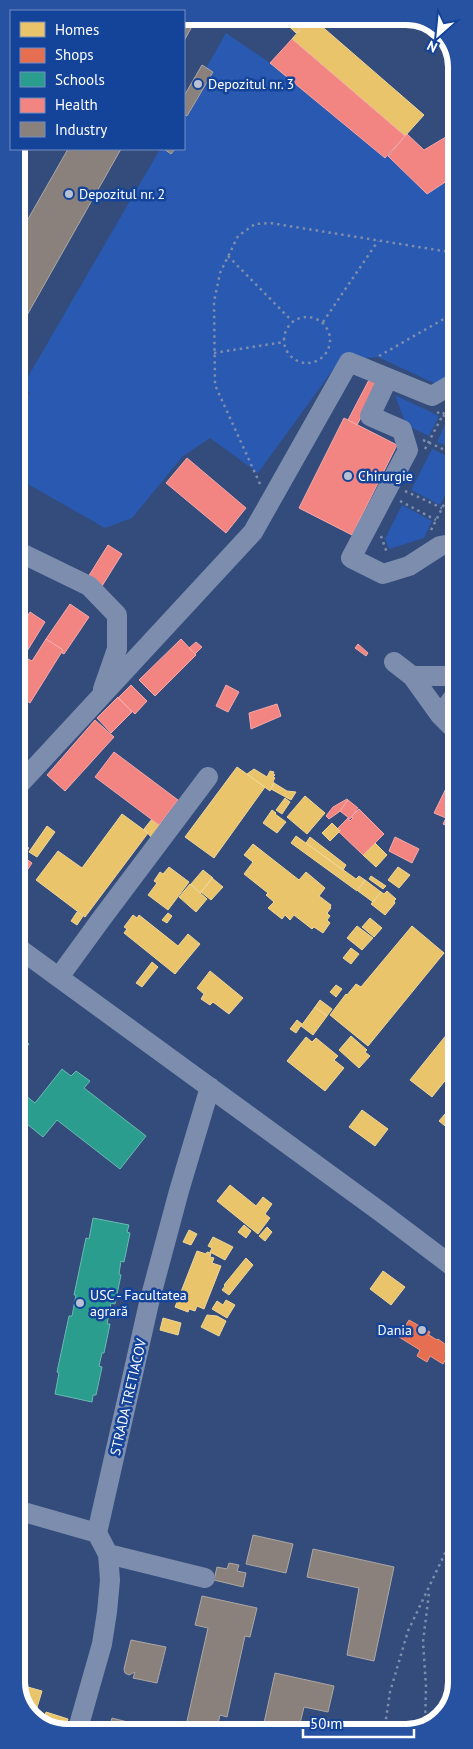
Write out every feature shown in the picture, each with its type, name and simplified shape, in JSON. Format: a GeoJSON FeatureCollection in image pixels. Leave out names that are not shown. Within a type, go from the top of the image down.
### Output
{"type":"FeatureCollection","features":[{"type":"Feature","properties":{"kind":"street"},"geometry":{"type":"LineString","coordinates":[[25,779],[253,532],[349,362],[432,396],[448,387]]}},
{"type":"Feature","properties":{"kind":"street"},"geometry":{"type":"LineString","coordinates":[[388,378],[370,416],[402,430],[408,450],[351,558],[383,574],[409,566],[440,546],[448,544]]}},
{"type":"Feature","properties":{"kind":"street"},"geometry":{"type":"LineString","coordinates":[[25,555],[89,586],[117,615],[117,649],[99,700]]}},
{"type":"Feature","properties":{"kind":"street"},"geometry":{"type":"LineString","coordinates":[[394,662],[412,676],[440,716],[448,724]]}},
{"type":"Feature","properties":{"kind":"street"},"geometry":{"type":"LineString","coordinates":[[412,676],[448,676]]}},
{"type":"Feature","properties":{"kind":"street"},"geometry":{"type":"LineString","coordinates":[[440,716],[448,705]]}},
{"type":"Feature","properties":{"kind":"street"},"geometry":{"type":"LineString","coordinates":[[59,977],[208,777]]}},
{"type":"Feature","properties":{"kind":"street"},"geometry":{"type":"LineString","coordinates":[[25,953],[448,1263]]}},
{"type":"Feature","properties":{"kind":"street","name":"STRADA TRETIACOV"},"geometry":{"type":"LineString","coordinates":[[96,1533],[149,1303],[210,1088]]}},
{"type":"Feature","properties":{"kind":"street"},"geometry":{"type":"LineString","coordinates":[[25,1512],[96,1533],[108,1554],[110,1580],[102,1644],[79,1724]]}},
{"type":"Feature","properties":{"kind":"street"},"geometry":{"type":"LineString","coordinates":[[108,1554],[205,1578]]}},
{"type":"Feature","properties":{"kind":"path"},"geometry":{"type":"LineString","coordinates":[[262,488],[214,385],[214,302],[220,273],[238,236],[255,224],[270,223],[448,252]]}},
{"type":"Feature","properties":{"kind":"path"},"geometry":{"type":"LineString","coordinates":[[323,322],[378,241]]}},
{"type":"Feature","properties":{"kind":"path"},"geometry":{"type":"LineString","coordinates":[[228,256],[293,322]]}},
{"type":"Feature","properties":{"kind":"path"},"geometry":{"type":"LineString","coordinates":[[378,357],[448,317]]}},
{"type":"Feature","properties":{"kind":"path"},"geometry":{"type":"LineString","coordinates":[[300,318],[316,318],[323,322],[328,329],[330,344],[327,352],[317,361],[309,363],[296,360],[290,355],[284,342],[287,328],[293,322],[300,318]]}},
{"type":"Feature","properties":{"kind":"path"},"geometry":{"type":"LineString","coordinates":[[214,353],[284,342]]}},
{"type":"Feature","properties":{"kind":"path"},"geometry":{"type":"LineString","coordinates":[[402,430],[448,451]]}},
{"type":"Feature","properties":{"kind":"path"},"geometry":{"type":"LineString","coordinates":[[387,488],[442,508]]}},
{"type":"Feature","properties":{"kind":"path"},"geometry":{"type":"LineString","coordinates":[[387,488],[436,520]]}},
{"type":"Feature","properties":{"kind":"path"},"geometry":{"type":"LineString","coordinates":[[430,534],[448,496]]}},
{"type":"Feature","properties":{"kind":"path"},"geometry":{"type":"LineString","coordinates":[[381,535],[387,553],[395,551]]}},
{"type":"Feature","properties":{"kind":"path"},"geometry":{"type":"LineString","coordinates":[[385,1724],[390,1692],[408,1631],[429,1589],[448,1543]]}},
{"type":"Feature","properties":{"kind":"path"},"geometry":{"type":"LineString","coordinates":[[425,1719],[426,1686],[423,1642],[429,1589]]}},
{"type":"Feature","properties":{"kind":"shaded area"},"geometry":{"type":"Polygon","coordinates":[[[226,33],[270,63],[385,158],[388,156],[427,194],[448,180],[448,379],[438,385],[378,357],[340,360],[258,473],[210,438],[183,456],[132,518],[105,528],[25,483],[25,400],[30,393],[25,389],[25,382],[159,150],[165,150],[171,154],[174,150],[185,150],[185,114],[188,115],[213,72],[206,68],[226,33]]]}},
{"type":"Feature","properties":{"kind":"shaded area"},"geometry":{"type":"Polygon","coordinates":[[[395,395],[439,416],[429,436],[406,425],[395,395]]]}},
{"type":"Feature","properties":{"kind":"shaded area"},"geometry":{"type":"Polygon","coordinates":[[[446,422],[448,423],[448,447],[437,442],[446,422]]]}},
{"type":"Feature","properties":{"kind":"shaded area"},"geometry":{"type":"Polygon","coordinates":[[[432,449],[448,456],[448,489],[440,505],[411,490],[432,449]]]}},
{"type":"Feature","properties":{"kind":"shaded area"},"geometry":{"type":"Polygon","coordinates":[[[402,505],[432,521],[424,538],[389,549],[385,539],[402,505]]]}},
{"type":"Feature","properties":{"kind":"building: Homes"},"geometry":{"type":"Polygon","coordinates":[[[288,25],[304,25],[296,33],[288,25]]]}},
{"type":"Feature","properties":{"kind":"building: Homes"},"geometry":{"type":"Polygon","coordinates":[[[304,25],[320,25],[424,115],[405,136],[292,39],[304,25]]]}},
{"type":"Feature","properties":{"kind":"building: Homes"},"geometry":{"type":"Polygon","coordinates":[[[237,767],[265,787],[214,858],[185,837],[237,767]]]}},
{"type":"Feature","properties":{"kind":"building: Homes"},"geometry":{"type":"Polygon","coordinates":[[[254,769],[267,777],[270,771],[274,772],[274,783],[270,791],[247,774],[254,769]]]}},
{"type":"Feature","properties":{"kind":"building: Homes"},"geometry":{"type":"Polygon","coordinates":[[[274,783],[287,791],[296,792],[291,800],[271,789],[274,783]]]}},
{"type":"Feature","properties":{"kind":"building: Homes"},"geometry":{"type":"Polygon","coordinates":[[[305,796],[325,813],[307,834],[287,817],[305,796]]]}},
{"type":"Feature","properties":{"kind":"building: Homes"},"geometry":{"type":"Polygon","coordinates":[[[285,798],[290,802],[282,814],[276,810],[285,798]]]}},
{"type":"Feature","properties":{"kind":"building: Homes"},"geometry":{"type":"Polygon","coordinates":[[[272,810],[286,822],[277,833],[263,823],[272,810]]]}},
{"type":"Feature","properties":{"kind":"building: Homes"},"geometry":{"type":"Polygon","coordinates":[[[122,814],[148,833],[85,917],[36,880],[58,851],[82,868],[122,814]]]}},
{"type":"Feature","properties":{"kind":"building: Homes"},"geometry":{"type":"Polygon","coordinates":[[[152,819],[159,825],[161,823],[151,837],[144,829],[152,819]]]}},
{"type":"Feature","properties":{"kind":"building: Homes"},"geometry":{"type":"Polygon","coordinates":[[[332,823],[340,831],[330,841],[322,833],[332,823]]]}},
{"type":"Feature","properties":{"kind":"building: Homes"},"geometry":{"type":"Polygon","coordinates":[[[47,826],[55,832],[37,857],[29,852],[47,826]]]}},
{"type":"Feature","properties":{"kind":"building: Homes"},"geometry":{"type":"Polygon","coordinates":[[[296,836],[356,879],[359,876],[365,880],[357,891],[291,843],[296,836]]]}},
{"type":"Feature","properties":{"kind":"building: Homes"},"geometry":{"type":"Polygon","coordinates":[[[310,837],[346,865],[343,870],[306,843],[310,837]]]}},
{"type":"Feature","properties":{"kind":"building: Homes"},"geometry":{"type":"Polygon","coordinates":[[[375,843],[387,855],[376,867],[363,855],[375,843]]]}},
{"type":"Feature","properties":{"kind":"building: Homes"},"geometry":{"type":"Polygon","coordinates":[[[253,844],[299,880],[306,872],[325,888],[319,896],[331,905],[331,908],[327,913],[330,916],[327,920],[330,923],[323,933],[314,927],[312,929],[294,915],[290,920],[285,915],[282,919],[268,908],[274,902],[266,895],[268,893],[244,874],[253,862],[244,855],[253,844]]]}},
{"type":"Feature","properties":{"kind":"building: Homes"},"geometry":{"type":"Polygon","coordinates":[[[169,867],[189,882],[168,910],[148,895],[157,883],[154,881],[160,872],[163,874],[169,867]]]}},
{"type":"Feature","properties":{"kind":"building: Homes"},"geometry":{"type":"Polygon","coordinates":[[[398,867],[410,875],[399,888],[388,880],[398,867]]]}},
{"type":"Feature","properties":{"kind":"building: Homes"},"geometry":{"type":"Polygon","coordinates":[[[203,870],[213,878],[200,893],[191,884],[203,870]]]}},
{"type":"Feature","properties":{"kind":"building: Homes"},"geometry":{"type":"Polygon","coordinates":[[[371,876],[386,886],[383,889],[369,879],[371,876]]]}},
{"type":"Feature","properties":{"kind":"building: Homes"},"geometry":{"type":"Polygon","coordinates":[[[212,878],[223,887],[211,900],[201,892],[212,878]]]}},
{"type":"Feature","properties":{"kind":"building: Homes"},"geometry":{"type":"Polygon","coordinates":[[[365,880],[381,892],[373,902],[358,891],[365,880]]]}},
{"type":"Feature","properties":{"kind":"building: Homes"},"geometry":{"type":"Polygon","coordinates":[[[190,884],[207,899],[196,912],[179,897],[190,884]]]}},
{"type":"Feature","properties":{"kind":"building: Homes"},"geometry":{"type":"Polygon","coordinates":[[[387,891],[396,899],[385,915],[371,904],[381,892],[384,894],[387,891]]]}},
{"type":"Feature","properties":{"kind":"building: Homes"},"geometry":{"type":"Polygon","coordinates":[[[77,912],[83,916],[77,925],[71,921],[77,912]]]}},
{"type":"Feature","properties":{"kind":"building: Homes"},"geometry":{"type":"Polygon","coordinates":[[[168,913],[172,916],[167,923],[162,920],[168,913]]]}},
{"type":"Feature","properties":{"kind":"building: Homes"},"geometry":{"type":"Polygon","coordinates":[[[133,915],[137,918],[139,915],[178,946],[188,934],[200,944],[175,974],[124,933],[127,929],[124,927],[133,915]]]}},
{"type":"Feature","properties":{"kind":"building: Homes"},"geometry":{"type":"Polygon","coordinates":[[[370,918],[382,928],[374,937],[362,927],[370,918]]]}},
{"type":"Feature","properties":{"kind":"building: Homes"},"geometry":{"type":"Polygon","coordinates":[[[357,926],[373,938],[362,950],[347,938],[357,926]]]}},
{"type":"Feature","properties":{"kind":"building: Homes"},"geometry":{"type":"Polygon","coordinates":[[[412,926],[444,953],[368,1046],[330,1015],[356,984],[361,987],[412,926]]]}},
{"type":"Feature","properties":{"kind":"building: Homes"},"geometry":{"type":"Polygon","coordinates":[[[351,948],[359,954],[351,964],[343,958],[351,948]]]}},
{"type":"Feature","properties":{"kind":"building: Homes"},"geometry":{"type":"Polygon","coordinates":[[[152,962],[158,967],[142,987],[136,983],[152,962]]]}},
{"type":"Feature","properties":{"kind":"building: Homes"},"geometry":{"type":"Polygon","coordinates":[[[210,971],[243,998],[229,1014],[213,1002],[210,1005],[201,999],[204,994],[197,988],[210,971]]]}},
{"type":"Feature","properties":{"kind":"building: Homes"},"geometry":{"type":"Polygon","coordinates":[[[336,985],[342,989],[336,997],[330,992],[336,985]]]}},
{"type":"Feature","properties":{"kind":"building: Homes"},"geometry":{"type":"Polygon","coordinates":[[[320,1000],[332,1009],[327,1016],[315,1007],[320,1000]]]}},
{"type":"Feature","properties":{"kind":"building: Homes"},"geometry":{"type":"Polygon","coordinates":[[[315,1007],[327,1016],[313,1035],[301,1026],[315,1007]]]}},
{"type":"Feature","properties":{"kind":"building: Homes"},"geometry":{"type":"Polygon","coordinates":[[[297,1020],[302,1024],[296,1033],[290,1029],[297,1020]]]}},
{"type":"Feature","properties":{"kind":"building: Homes"},"geometry":{"type":"Polygon","coordinates":[[[448,1033],[448,1077],[432,1097],[410,1080],[448,1033]]]}},
{"type":"Feature","properties":{"kind":"building: Homes"},"geometry":{"type":"Polygon","coordinates":[[[351,1036],[367,1050],[365,1052],[370,1056],[359,1068],[339,1050],[351,1036]]]}},
{"type":"Feature","properties":{"kind":"building: Homes"},"geometry":{"type":"Polygon","coordinates":[[[306,1037],[312,1042],[316,1038],[338,1056],[334,1060],[344,1068],[325,1091],[287,1061],[306,1037]]]}},
{"type":"Feature","properties":{"kind":"building: Homes"},"geometry":{"type":"Polygon","coordinates":[[[362,1110],[388,1129],[375,1146],[349,1127],[362,1110]]]}},
{"type":"Feature","properties":{"kind":"building: Homes"},"geometry":{"type":"Polygon","coordinates":[[[448,1110],[448,1128],[439,1121],[448,1110]]]}},
{"type":"Feature","properties":{"kind":"building: Homes"},"geometry":{"type":"Polygon","coordinates":[[[230,1185],[256,1206],[263,1197],[272,1204],[265,1214],[270,1218],[258,1234],[217,1201],[230,1185]]]}},
{"type":"Feature","properties":{"kind":"building: Homes"},"geometry":{"type":"Polygon","coordinates":[[[244,1225],[251,1231],[246,1238],[238,1232],[244,1225]]]}},
{"type":"Feature","properties":{"kind":"building: Homes"},"geometry":{"type":"Polygon","coordinates":[[[267,1227],[272,1232],[265,1241],[259,1236],[267,1227]]]}},
{"type":"Feature","properties":{"kind":"building: Homes"},"geometry":{"type":"Polygon","coordinates":[[[189,1230],[197,1234],[191,1245],[183,1242],[189,1230]]]}},
{"type":"Feature","properties":{"kind":"building: Homes"},"geometry":{"type":"Polygon","coordinates":[[[213,1237],[233,1247],[225,1260],[210,1252],[212,1248],[208,1246],[213,1237]]]}},
{"type":"Feature","properties":{"kind":"building: Homes"},"geometry":{"type":"Polygon","coordinates":[[[197,1251],[206,1254],[207,1252],[211,1253],[210,1257],[214,1258],[212,1263],[221,1266],[204,1309],[197,1306],[195,1311],[189,1309],[188,1312],[175,1307],[197,1251]]]}},
{"type":"Feature","properties":{"kind":"building: Homes"},"geometry":{"type":"Polygon","coordinates":[[[246,1258],[253,1265],[229,1295],[222,1290],[224,1285],[246,1258]]]}},
{"type":"Feature","properties":{"kind":"building: Homes"},"geometry":{"type":"Polygon","coordinates":[[[383,1271],[405,1287],[391,1305],[370,1289],[383,1271]]]}},
{"type":"Feature","properties":{"kind":"building: Homes"},"geometry":{"type":"Polygon","coordinates":[[[226,1300],[235,1305],[227,1318],[212,1309],[217,1301],[223,1305],[226,1300]]]}},
{"type":"Feature","properties":{"kind":"building: Homes"},"geometry":{"type":"Polygon","coordinates":[[[207,1315],[217,1316],[226,1321],[219,1336],[201,1327],[207,1315]]]}},
{"type":"Feature","properties":{"kind":"building: Homes"},"geometry":{"type":"Polygon","coordinates":[[[163,1318],[181,1323],[178,1335],[160,1330],[163,1318]]]}},
{"type":"Feature","properties":{"kind":"building: Homes"},"geometry":{"type":"Polygon","coordinates":[[[26,1686],[42,1691],[36,1711],[28,1698],[26,1686]]]}},
{"type":"Feature","properties":{"kind":"building: Homes"},"geometry":{"type":"Polygon","coordinates":[[[46,1712],[68,1719],[65,1724],[51,1721],[40,1715],[45,1716],[46,1712]]]}},
{"type":"Feature","properties":{"kind":"building: Shops"},"geometry":{"type":"Polygon","coordinates":[[[409,1320],[430,1332],[428,1336],[438,1339],[448,1346],[448,1355],[443,1364],[430,1356],[427,1362],[417,1356],[420,1350],[399,1337],[409,1320]]]}},
{"type":"Feature","properties":{"kind":"building: Schools"},"geometry":{"type":"Polygon","coordinates":[[[25,1041],[29,1044],[25,1049],[25,1041]]]}},
{"type":"Feature","properties":{"kind":"building: Schools"},"geometry":{"type":"Polygon","coordinates":[[[62,1069],[71,1076],[76,1071],[90,1081],[84,1088],[146,1136],[120,1169],[57,1120],[43,1137],[25,1122],[25,1095],[35,1103],[62,1069]]]}},
{"type":"Feature","properties":{"kind":"building: Schools"},"geometry":{"type":"Polygon","coordinates":[[[93,1218],[129,1225],[127,1232],[130,1233],[124,1262],[121,1261],[119,1274],[121,1275],[115,1304],[111,1303],[107,1324],[110,1324],[104,1353],[102,1353],[99,1366],[102,1367],[96,1395],[93,1395],[92,1402],[55,1394],[59,1373],[57,1372],[69,1316],[72,1316],[76,1295],[74,1295],[86,1238],[89,1239],[93,1218]]]}},
{"type":"Feature","properties":{"kind":"building: Health"},"geometry":{"type":"Polygon","coordinates":[[[292,39],[405,136],[385,158],[270,63],[292,39]]]}},
{"type":"Feature","properties":{"kind":"building: Health"},"geometry":{"type":"Polygon","coordinates":[[[407,134],[424,150],[448,136],[448,180],[427,194],[388,156],[407,134]]]}},
{"type":"Feature","properties":{"kind":"building: Health"},"geometry":{"type":"Polygon","coordinates":[[[371,376],[380,380],[357,425],[348,420],[371,376]]]}},
{"type":"Feature","properties":{"kind":"building: Health","name":"Chirurgie"},"geometry":{"type":"Polygon","coordinates":[[[344,418],[397,445],[352,535],[299,508],[344,418]]]}},
{"type":"Feature","properties":{"kind":"building: Health"},"geometry":{"type":"Polygon","coordinates":[[[187,458],[246,508],[226,533],[166,483],[187,458]]]}},
{"type":"Feature","properties":{"kind":"building: Health"},"geometry":{"type":"Polygon","coordinates":[[[108,545],[122,554],[102,586],[88,577],[108,545]]]}},
{"type":"Feature","properties":{"kind":"building: Health"},"geometry":{"type":"Polygon","coordinates":[[[70,604],[89,617],[64,654],[62,653],[63,650],[46,639],[70,604]]]}},
{"type":"Feature","properties":{"kind":"building: Health"},"geometry":{"type":"Polygon","coordinates":[[[30,612],[45,622],[25,654],[25,620],[30,612]]]}},
{"type":"Feature","properties":{"kind":"building: Health"},"geometry":{"type":"Polygon","coordinates":[[[46,639],[63,650],[30,703],[25,700],[25,664],[28,659],[32,661],[46,639]]]}},
{"type":"Feature","properties":{"kind":"building: Health"},"geometry":{"type":"Polygon","coordinates":[[[181,639],[196,655],[155,696],[139,680],[181,639]]]}},
{"type":"Feature","properties":{"kind":"building: Health"},"geometry":{"type":"Polygon","coordinates":[[[196,642],[202,647],[195,654],[189,648],[196,642]]]}},
{"type":"Feature","properties":{"kind":"building: Health"},"geometry":{"type":"Polygon","coordinates":[[[358,644],[368,653],[366,656],[355,648],[358,644]]]}},
{"type":"Feature","properties":{"kind":"building: Health"},"geometry":{"type":"Polygon","coordinates":[[[131,685],[147,701],[135,714],[118,698],[131,685]]]}},
{"type":"Feature","properties":{"kind":"building: Health"},"geometry":{"type":"Polygon","coordinates":[[[226,685],[239,692],[228,712],[216,706],[226,685]]]}},
{"type":"Feature","properties":{"kind":"building: Health"},"geometry":{"type":"Polygon","coordinates":[[[118,697],[132,712],[111,733],[97,718],[118,697]]]}},
{"type":"Feature","properties":{"kind":"building: Health"},"geometry":{"type":"Polygon","coordinates":[[[277,704],[281,716],[251,729],[249,713],[277,704]]]}},
{"type":"Feature","properties":{"kind":"building: Health"},"geometry":{"type":"Polygon","coordinates":[[[95,720],[114,737],[65,791],[47,775],[95,720]]]}},
{"type":"Feature","properties":{"kind":"building: Health"},"geometry":{"type":"Polygon","coordinates":[[[114,752],[178,800],[159,825],[95,777],[114,752]]]}},
{"type":"Feature","properties":{"kind":"building: Health"},"geometry":{"type":"Polygon","coordinates":[[[448,784],[448,826],[443,824],[446,818],[434,813],[448,784]]]}},
{"type":"Feature","properties":{"kind":"building: Health"},"geometry":{"type":"Polygon","coordinates":[[[347,799],[339,812],[329,819],[326,816],[333,807],[347,799]]]}},
{"type":"Feature","properties":{"kind":"building: Health"},"geometry":{"type":"Polygon","coordinates":[[[348,800],[358,808],[350,819],[340,811],[348,800]]]}},
{"type":"Feature","properties":{"kind":"building: Health"},"geometry":{"type":"Polygon","coordinates":[[[359,809],[384,834],[363,855],[339,832],[341,830],[338,828],[348,818],[350,821],[353,818],[351,817],[359,809]]]}},
{"type":"Feature","properties":{"kind":"building: Health"},"geometry":{"type":"Polygon","coordinates":[[[395,837],[419,849],[412,863],[389,851],[395,837]]]}},
{"type":"Feature","properties":{"kind":"building: Health"},"geometry":{"type":"Polygon","coordinates":[[[25,858],[32,863],[25,871],[25,858]]]}},
{"type":"Feature","properties":{"kind":"building: Industry"},"geometry":{"type":"Polygon","coordinates":[[[185,25],[193,25],[185,39],[185,25]]]}},
{"type":"Feature","properties":{"kind":"building: Industry","name":"Depozitul nr. 3"},"geometry":{"type":"Polygon","coordinates":[[[202,65],[213,72],[187,116],[185,115],[185,94],[202,65]]]}},
{"type":"Feature","properties":{"kind":"building: Industry","name":"Depozitul nr. 2"},"geometry":{"type":"Polygon","coordinates":[[[67,150],[120,150],[25,319],[25,224],[67,150]]]}},
{"type":"Feature","properties":{"kind":"building: Industry"},"geometry":{"type":"Polygon","coordinates":[[[165,150],[174,150],[171,154],[165,150]]]}},
{"type":"Feature","properties":{"kind":"building: Industry"},"geometry":{"type":"Polygon","coordinates":[[[253,1535],[293,1544],[286,1573],[246,1564],[253,1535]]]}},
{"type":"Feature","properties":{"kind":"building: Industry"},"geometry":{"type":"Polygon","coordinates":[[[313,1549],[394,1567],[374,1661],[347,1655],[359,1588],[307,1577],[313,1549]]]}},
{"type":"Feature","properties":{"kind":"building: Industry"},"geometry":{"type":"Polygon","coordinates":[[[229,1563],[239,1565],[237,1571],[246,1573],[243,1587],[214,1580],[217,1567],[227,1569],[229,1563]]]}},
{"type":"Feature","properties":{"kind":"building: Industry"},"geometry":{"type":"Polygon","coordinates":[[[202,1596],[257,1608],[250,1637],[245,1636],[227,1717],[220,1715],[218,1724],[186,1724],[208,1628],[195,1625],[202,1596]]]}},
{"type":"Feature","properties":{"kind":"building: Industry"},"geometry":{"type":"Polygon","coordinates":[[[131,1640],[166,1647],[157,1683],[133,1678],[135,1672],[129,1675],[125,1673],[124,1669],[131,1640]]]}},
{"type":"Feature","properties":{"kind":"building: Industry"},"geometry":{"type":"Polygon","coordinates":[[[275,1673],[334,1686],[328,1712],[304,1707],[300,1724],[264,1724],[275,1673]]]}},
{"type":"Feature","properties":{"kind":"building: Industry"},"geometry":{"type":"Polygon","coordinates":[[[112,1718],[135,1724],[110,1724],[112,1718]]]}},
{"type":"Feature","properties":{"kind":"place","name":"Depozitul nr. 3"},"geometry":{"type":"Point","coordinates":[198,84]}},
{"type":"Feature","properties":{"kind":"place","name":"Depozitul nr. 2"},"geometry":{"type":"Point","coordinates":[69,194]}},
{"type":"Feature","properties":{"kind":"place","name":"Chirurgie"},"geometry":{"type":"Point","coordinates":[348,476]}},
{"type":"Feature","properties":{"kind":"place","name":"USC - Facultatea agrară"},"geometry":{"type":"Point","coordinates":[80,1303]}},
{"type":"Feature","properties":{"kind":"place","name":"Dania"},"geometry":{"type":"Point","coordinates":[422,1330]}}]}
